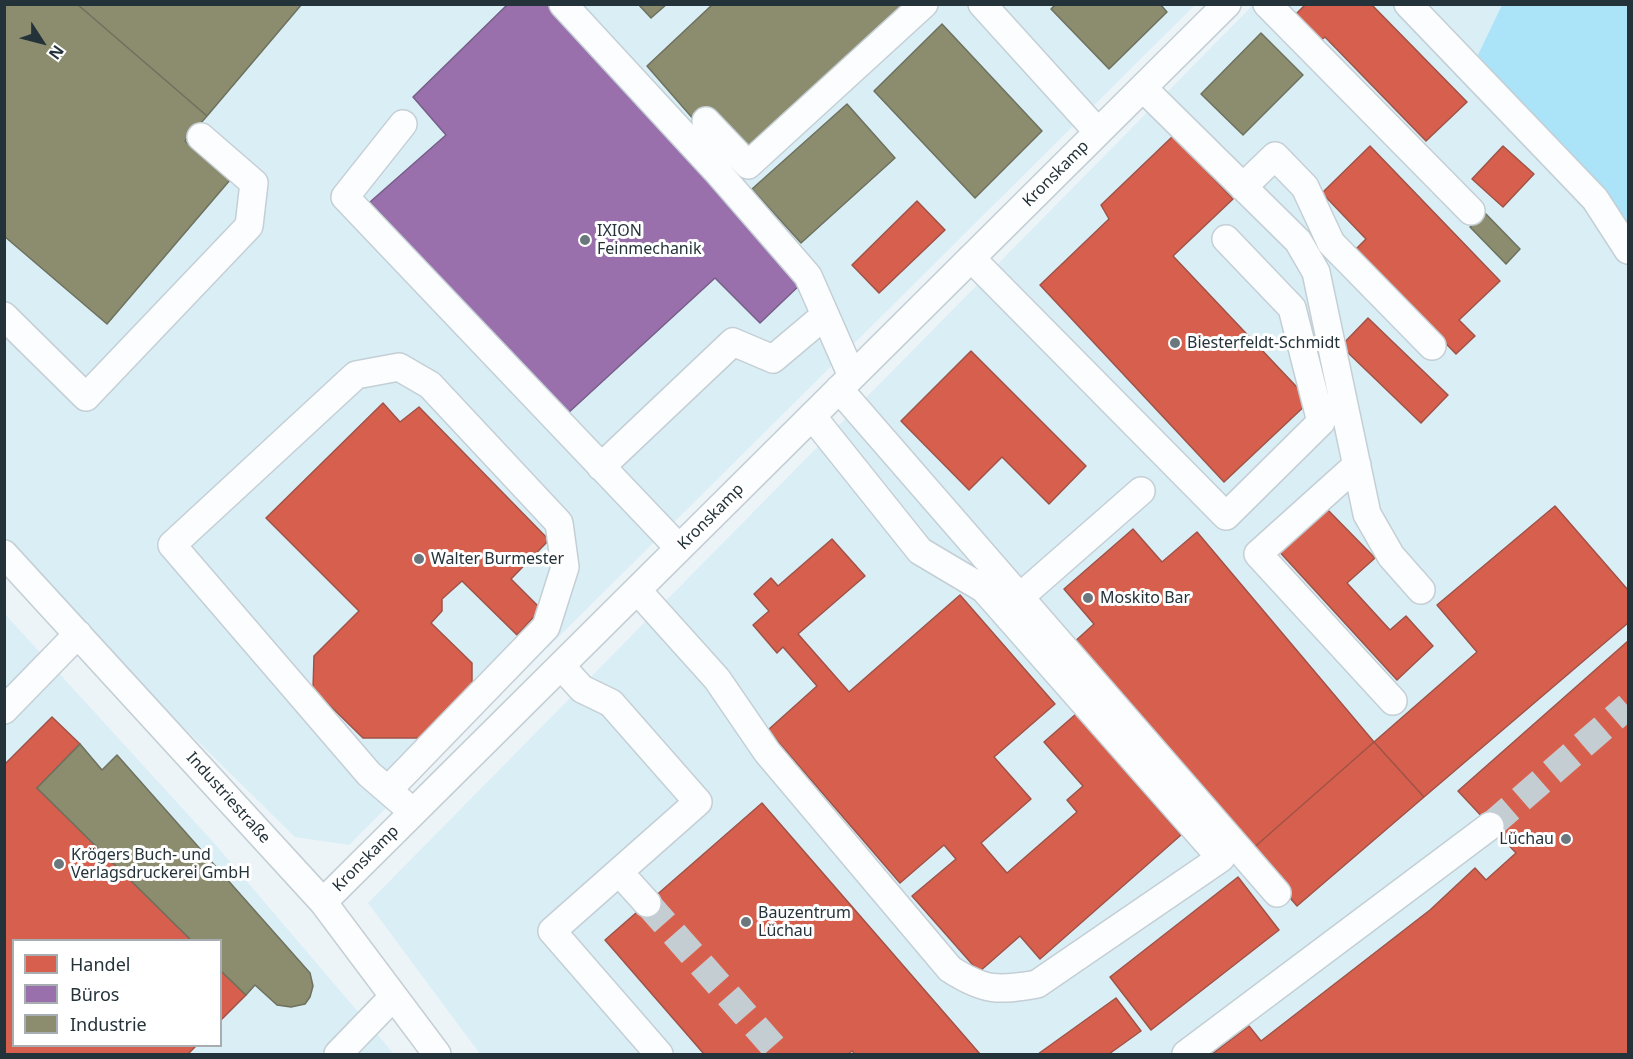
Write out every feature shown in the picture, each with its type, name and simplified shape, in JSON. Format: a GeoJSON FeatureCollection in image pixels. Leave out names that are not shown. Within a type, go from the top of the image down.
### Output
{"type":"FeatureCollection","features":[{"type":"Feature","properties":{"kind":"street"},"geometry":{"type":"LineString","coordinates":[[563,4],[717,170],[808,276],[846,383],[1020,597],[1277,893]]}},
{"type":"Feature","properties":{"kind":"street"},"geometry":{"type":"LineString","coordinates":[[706,120],[748,165],[924,4]]}},
{"type":"Feature","properties":{"kind":"street","name":"Kronskamp"},"geometry":{"type":"LineString","coordinates":[[982,4],[1098,132]]}},
{"type":"Feature","properties":{"kind":"street","name":"Kronskamp"},"geometry":{"type":"LineString","coordinates":[[323,902],[1227,4]]}},
{"type":"Feature","properties":{"kind":"street"},"geometry":{"type":"LineString","coordinates":[[1267,4],[1471,212]]}},
{"type":"Feature","properties":{"kind":"street"},"geometry":{"type":"LineString","coordinates":[[1408,4],[1595,199],[1629,250]]}},
{"type":"Feature","properties":{"kind":"street"},"geometry":{"type":"LineString","coordinates":[[1143,88],[1298,240],[1316,272],[1367,514],[1391,556],[1421,590]]}},
{"type":"Feature","properties":{"kind":"street"},"geometry":{"type":"LineString","coordinates":[[403,124],[345,197],[679,548]]}},
{"type":"Feature","properties":{"kind":"street"},"geometry":{"type":"LineString","coordinates":[[4,316],[86,397],[249,226],[254,183],[201,137]]}},
{"type":"Feature","properties":{"kind":"street"},"geometry":{"type":"LineString","coordinates":[[1243,187],[1275,156],[1305,187],[1331,243],[1432,345]]}},
{"type":"Feature","properties":{"kind":"street"},"geometry":{"type":"LineString","coordinates":[[971,258],[1226,516],[1321,422],[1292,308],[1226,239]]}},
{"type":"Feature","properties":{"kind":"street"},"geometry":{"type":"LineString","coordinates":[[601,467],[733,342],[773,359],[824,316]]}},
{"type":"Feature","properties":{"kind":"street"},"geometry":{"type":"LineString","coordinates":[[388,790],[546,627],[565,567],[559,524],[430,385],[399,367],[356,375],[172,545],[369,774],[414,812]]}},
{"type":"Feature","properties":{"kind":"street"},"geometry":{"type":"LineString","coordinates":[[637,590],[717,679],[767,752],[950,969],[972,983],[1003,990],[1037,984],[1221,858],[984,589],[920,551],[812,416]]}},
{"type":"Feature","properties":{"kind":"street"},"geometry":{"type":"LineString","coordinates":[[1357,465],[1258,554],[1393,701]]}},
{"type":"Feature","properties":{"kind":"street"},"geometry":{"type":"LineString","coordinates":[[1020,597],[1141,491]]}},
{"type":"Feature","properties":{"kind":"street","name":"Industriestraße"},"geometry":{"type":"LineString","coordinates":[[4,554],[323,902],[437,1054]]}},
{"type":"Feature","properties":{"kind":"street"},"geometry":{"type":"LineString","coordinates":[[4,710],[78,634]]}},
{"type":"Feature","properties":{"kind":"street"},"geometry":{"type":"LineString","coordinates":[[519,657],[611,703],[698,802],[552,931],[659,1054]]}},
{"type":"Feature","properties":{"kind":"street"},"geometry":{"type":"LineString","coordinates":[[1186,1054],[1490,826]]}},
{"type":"Feature","properties":{"kind":"street"},"geometry":{"type":"LineString","coordinates":[[619,872],[647,903]]}},
{"type":"Feature","properties":{"kind":"street"},"geometry":{"type":"LineString","coordinates":[[338,1054],[393,996]]}},
{"type":"Feature","properties":{"kind":"shaded area"},"geometry":{"type":"Polygon","coordinates":[[[4,5],[1195,5],[349,845],[295,837],[5,552],[4,5]]]}},
{"type":"Feature","properties":{"kind":"shaded area"},"geometry":{"type":"Polygon","coordinates":[[[1253,5],[1628,5],[1628,1054],[480,1054],[368,903],[1253,5]]]}},
{"type":"Feature","properties":{"kind":"shaded area"},"geometry":{"type":"Polygon","coordinates":[[[1502,5],[1628,5],[1628,233],[1588,177],[1478,55],[1502,5]]]}},
{"type":"Feature","properties":{"kind":"shaded area"},"geometry":{"type":"Polygon","coordinates":[[[4,613],[215,844],[394,1054],[5,1054],[4,613]]]}},
{"type":"Feature","properties":{"kind":"building: Handel"},"geometry":{"type":"Polygon","coordinates":[[[1306,4],[1371,4],[1467,102],[1426,141],[1325,37],[1320,41],[1294,16],[1306,4]]]}},
{"type":"Feature","properties":{"kind":"building: Handel","name":"Biesterfeldt-Schmidt"},"geometry":{"type":"Polygon","coordinates":[[[1173,136],[1233,199],[1173,256],[1310,401],[1224,482],[1040,285],[1109,219],[1101,205],[1173,136]]]}},
{"type":"Feature","properties":{"kind":"building: Handel"},"geometry":{"type":"Polygon","coordinates":[[[1370,146],[1500,281],[1459,320],[1475,336],[1456,354],[1355,250],[1366,239],[1322,193],[1370,146]]]}},
{"type":"Feature","properties":{"kind":"building: Handel"},"geometry":{"type":"Polygon","coordinates":[[[1503,146],[1534,174],[1503,207],[1472,179],[1503,146]]]}},
{"type":"Feature","properties":{"kind":"building: Handel"},"geometry":{"type":"Polygon","coordinates":[[[917,201],[945,230],[879,293],[852,265],[917,201]]]}},
{"type":"Feature","properties":{"kind":"building: Handel"},"geometry":{"type":"Polygon","coordinates":[[[1368,318],[1448,395],[1421,423],[1341,346],[1368,318]]]}},
{"type":"Feature","properties":{"kind":"building: Handel"},"geometry":{"type":"Polygon","coordinates":[[[971,351],[1086,466],[1049,504],[1002,457],[969,490],[901,421],[971,351]]]}},
{"type":"Feature","properties":{"kind":"building: Handel","name":"Walter Burmester"},"geometry":{"type":"Polygon","coordinates":[[[383,403],[400,422],[419,407],[549,540],[511,579],[541,609],[517,635],[462,581],[442,599],[442,611],[431,623],[472,663],[472,697],[430,738],[363,738],[313,689],[314,656],[359,611],[266,518],[383,403]]]}},
{"type":"Feature","properties":{"kind":"building: Handel"},"geometry":{"type":"Polygon","coordinates":[[[1323,505],[1375,558],[1347,583],[1390,630],[1406,616],[1433,646],[1397,680],[1276,548],[1323,505]]]}},
{"type":"Feature","properties":{"kind":"building: Handel"},"geometry":{"type":"Polygon","coordinates":[[[1555,506],[1628,590],[1628,623],[1424,797],[1374,742],[1477,652],[1437,605],[1555,506]]]}},
{"type":"Feature","properties":{"kind":"building: Handel"},"geometry":{"type":"Polygon","coordinates":[[[1133,529],[1162,562],[1197,532],[1374,742],[1250,851],[1071,645],[1094,624],[1064,589],[1133,529]]]}},
{"type":"Feature","properties":{"kind":"building: Handel"},"geometry":{"type":"Polygon","coordinates":[[[832,539],[865,576],[798,634],[849,692],[960,595],[1055,704],[994,757],[1031,799],[981,843],[1007,873],[1077,812],[1067,800],[1083,786],[1044,742],[1076,714],[1181,835],[1040,959],[1020,936],[979,972],[912,896],[956,859],[944,845],[900,883],[768,730],[817,686],[783,647],[777,653],[753,625],[769,611],[754,594],[771,578],[778,586],[832,539]]]}},
{"type":"Feature","properties":{"kind":"building: Handel","name":"Lüchau"},"geometry":{"type":"Polygon","coordinates":[[[1628,641],[1628,1054],[1212,1054],[1249,1026],[1261,1041],[1430,910],[1475,868],[1486,880],[1516,853],[1458,791],[1628,641]]]}},
{"type":"Feature","properties":{"kind":"building: Handel","name":"Krögers Buch- und Verlagsdruckerei GmbH"},"geometry":{"type":"Polygon","coordinates":[[[52,717],[80,744],[37,788],[190,939],[12,939],[12,1047],[195,1047],[188,1054],[4,1054],[4,765],[52,717]]]}},
{"type":"Feature","properties":{"kind":"building: Handel"},"geometry":{"type":"Polygon","coordinates":[[[1374,742],[1424,797],[1297,906],[1250,851],[1374,742]]]}},
{"type":"Feature","properties":{"kind":"building: Handel","name":"Bauzentrum Lüchau"},"geometry":{"type":"Polygon","coordinates":[[[762,803],[980,1054],[855,1054],[852,1051],[848,1054],[704,1054],[605,940],[762,803]]]}},
{"type":"Feature","properties":{"kind":"building: Handel"},"geometry":{"type":"Polygon","coordinates":[[[1238,877],[1279,930],[1151,1030],[1110,977],[1238,877]]]}},
{"type":"Feature","properties":{"kind":"building: Handel"},"geometry":{"type":"Polygon","coordinates":[[[222,972],[246,995],[222,1019],[222,972]]]}},
{"type":"Feature","properties":{"kind":"building: Handel"},"geometry":{"type":"Polygon","coordinates":[[[1116,998],[1141,1031],[1109,1054],[1038,1054],[1116,998]]]}},
{"type":"Feature","properties":{"kind":"building: Büros","name":"IXION Feinmechanik"},"geometry":{"type":"Polygon","coordinates":[[[508,4],[549,4],[804,281],[760,323],[715,278],[567,414],[370,202],[446,135],[413,97],[508,4]]]}},
{"type":"Feature","properties":{"kind":"building: Industrie"},"geometry":{"type":"Polygon","coordinates":[[[4,4],[77,4],[207,116],[185,141],[230,180],[107,324],[4,236],[4,4]]]}},
{"type":"Feature","properties":{"kind":"building: Industrie"},"geometry":{"type":"Polygon","coordinates":[[[77,4],[302,4],[207,116],[77,4]]]}},
{"type":"Feature","properties":{"kind":"building: Industrie"},"geometry":{"type":"Polygon","coordinates":[[[638,4],[667,4],[651,18],[638,4]]]}},
{"type":"Feature","properties":{"kind":"building: Industrie"},"geometry":{"type":"Polygon","coordinates":[[[713,4],[913,4],[752,156],[695,121],[647,66],[713,4]]]}},
{"type":"Feature","properties":{"kind":"building: Industrie"},"geometry":{"type":"Polygon","coordinates":[[[1056,4],[1160,4],[1167,12],[1109,69],[1051,9],[1056,4]]]}},
{"type":"Feature","properties":{"kind":"building: Industrie"},"geometry":{"type":"Polygon","coordinates":[[[942,24],[1042,131],[975,198],[874,91],[942,24]]]}},
{"type":"Feature","properties":{"kind":"building: Industrie"},"geometry":{"type":"Polygon","coordinates":[[[1261,33],[1303,75],[1243,135],[1201,94],[1261,33]]]}},
{"type":"Feature","properties":{"kind":"building: Industrie"},"geometry":{"type":"Polygon","coordinates":[[[847,104],[895,158],[801,243],[752,189],[847,104]]]}},
{"type":"Feature","properties":{"kind":"building: Industrie"},"geometry":{"type":"Polygon","coordinates":[[[1485,213],[1520,249],[1506,264],[1470,227],[1485,213]]]}},
{"type":"Feature","properties":{"kind":"building: Industrie"},"geometry":{"type":"Polygon","coordinates":[[[80,744],[102,770],[117,755],[310,973],[313,986],[305,1004],[291,1007],[277,1005],[255,985],[246,995],[222,972],[222,939],[190,939],[37,788],[80,744]]]}},
{"type":"Feature","properties":{"kind":"tunnel"},"geometry":{"type":"LineString","coordinates":[[1490,826],[1628,706]]}},
{"type":"Feature","properties":{"kind":"tunnel"},"geometry":{"type":"LineString","coordinates":[[647,903],[780,1054]]}},
{"type":"Feature","properties":{"kind":"place","name":"IXION Feinmechanik"},"geometry":{"type":"Point","coordinates":[585,240]}},
{"type":"Feature","properties":{"kind":"place","name":"Biesterfeldt-Schmidt"},"geometry":{"type":"Point","coordinates":[1175,343]}},
{"type":"Feature","properties":{"kind":"place","name":"Walter Burmester"},"geometry":{"type":"Point","coordinates":[419,559]}},
{"type":"Feature","properties":{"kind":"place","name":"Moskito Bar"},"geometry":{"type":"Point","coordinates":[1088,598]}},
{"type":"Feature","properties":{"kind":"place","name":"Lüchau"},"geometry":{"type":"Point","coordinates":[1566,839]}},
{"type":"Feature","properties":{"kind":"place","name":"Krögers Buch- und Verlagsdruckerei GmbH"},"geometry":{"type":"Point","coordinates":[59,864]}},
{"type":"Feature","properties":{"kind":"place","name":"Bauzentrum Lüchau"},"geometry":{"type":"Point","coordinates":[746,922]}}]}
